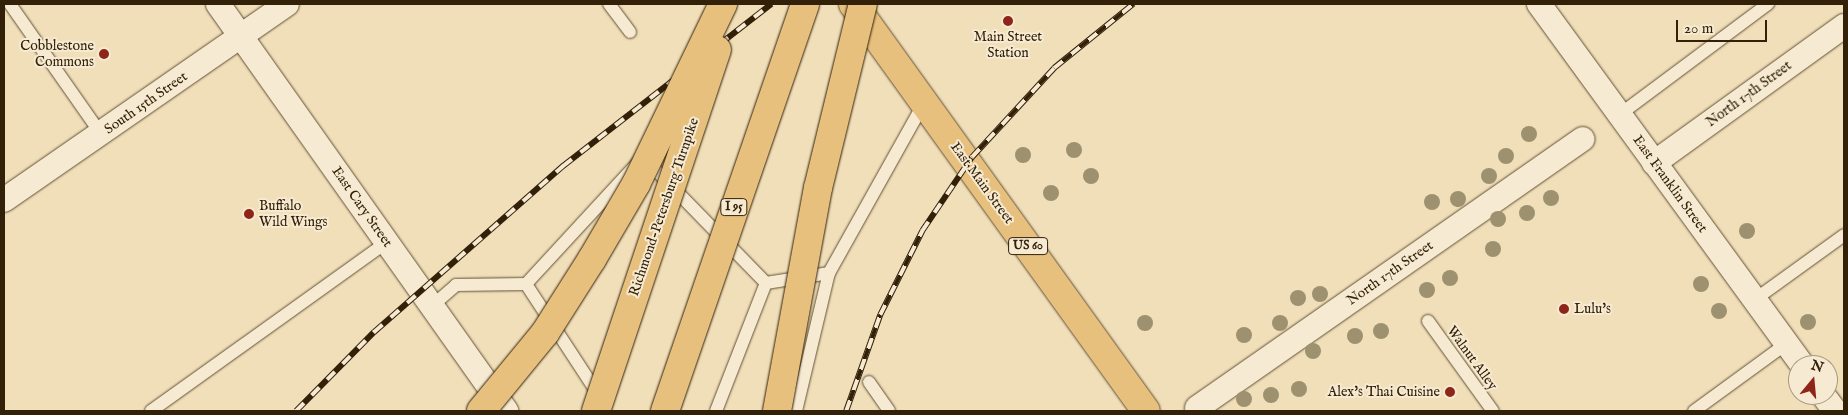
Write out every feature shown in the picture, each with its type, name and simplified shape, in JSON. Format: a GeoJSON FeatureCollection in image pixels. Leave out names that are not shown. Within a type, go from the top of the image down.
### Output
{"type":"FeatureCollection","features":[{"type":"Feature","properties":{"kind":"main road"},"geometry":{"type":"LineString","coordinates":[[480,411],[545,333],[597,251],[636,184],[722,4]]}},
{"type":"Feature","properties":{"kind":"main road","name":"Richmond-Petersburg Turnpike"},"geometry":{"type":"LineString","coordinates":[[596,411],[732,4]]}},
{"type":"Feature","properties":{"kind":"main road","name":"I 95"},"geometry":{"type":"LineString","coordinates":[[665,411],[805,4]]}},
{"type":"Feature","properties":{"kind":"main road","name":"East Main Street"},"geometry":{"type":"LineString","coordinates":[[852,4],[1146,411]]}},
{"type":"Feature","properties":{"kind":"main road"},"geometry":{"type":"LineString","coordinates":[[777,411],[818,188],[863,4]]}},
{"type":"Feature","properties":{"kind":"street","name":"East Cary Street"},"geometry":{"type":"LineString","coordinates":[[218,4],[506,411]]}},
{"type":"Feature","properties":{"kind":"street","name":"South 15th Street"},"geometry":{"type":"LineString","coordinates":[[4,200],[287,4]]}},
{"type":"Feature","properties":{"kind":"street","name":"East Franklin Street"},"geometry":{"type":"LineString","coordinates":[[1539,4],[1794,355]]}},
{"type":"Feature","properties":{"kind":"street","name":"North 17th Street"},"geometry":{"type":"LineString","coordinates":[[1654,162],[1844,26]]}},
{"type":"Feature","properties":{"kind":"street","name":"North 17th Street"},"geometry":{"type":"LineString","coordinates":[[1198,408],[1582,139]]}},
{"type":"Feature","properties":{"kind":"lane"},"geometry":{"type":"LineString","coordinates":[[10,4],[101,134]]}},
{"type":"Feature","properties":{"kind":"lane"},"geometry":{"type":"LineString","coordinates":[[609,4],[630,32]]}},
{"type":"Feature","properties":{"kind":"lane"},"geometry":{"type":"LineString","coordinates":[[1620,115],[1768,4]]}},
{"type":"Feature","properties":{"kind":"lane"},"geometry":{"type":"LineString","coordinates":[[796,411],[829,273],[924,103]]}},
{"type":"Feature","properties":{"kind":"lane"},"geometry":{"type":"LineString","coordinates":[[432,306],[456,286],[526,284],[643,157],[766,283]]}},
{"type":"Feature","properties":{"kind":"lane"},"geometry":{"type":"LineString","coordinates":[[1754,300],[1844,235]]}},
{"type":"Feature","properties":{"kind":"lane"},"geometry":{"type":"LineString","coordinates":[[151,411],[387,242]]}},
{"type":"Feature","properties":{"kind":"lane"},"geometry":{"type":"LineString","coordinates":[[766,283],[829,273]]}},
{"type":"Feature","properties":{"kind":"lane"},"geometry":{"type":"LineString","coordinates":[[716,411],[766,283]]}},
{"type":"Feature","properties":{"kind":"lane"},"geometry":{"type":"LineString","coordinates":[[526,284],[609,411]]}},
{"type":"Feature","properties":{"kind":"lane","name":"Walnut Alley"},"geometry":{"type":"LineString","coordinates":[[1428,322],[1493,411]]}},
{"type":"Feature","properties":{"kind":"lane"},"geometry":{"type":"LineString","coordinates":[[1694,411],[1786,344]]}},
{"type":"Feature","properties":{"kind":"lane"},"geometry":{"type":"LineString","coordinates":[[868,382],[889,411]]}},
{"type":"Feature","properties":{"kind":"railway"},"geometry":{"type":"LineString","coordinates":[[296,411],[374,332],[563,166],[771,4]]}},
{"type":"Feature","properties":{"kind":"railway"},"geometry":{"type":"LineString","coordinates":[[846,411],[880,315],[922,231],[972,157],[1054,68],[1133,4]]}},
{"type":"Feature","properties":{"kind":"place","name":"Main Street Station"},"geometry":{"type":"Point","coordinates":[1008,21]}},
{"type":"Feature","properties":{"kind":"place","name":"Cobblestone Commons"},"geometry":{"type":"Point","coordinates":[104,54]}},
{"type":"Feature","properties":{"kind":"place","name":"Buffalo Wild Wings"},"geometry":{"type":"Point","coordinates":[249,214]}},
{"type":"Feature","properties":{"kind":"place","name":"Lulu's"},"geometry":{"type":"Point","coordinates":[1564,309]}},
{"type":"Feature","properties":{"kind":"place","name":"Alex's Thai Cuisine"},"geometry":{"type":"Point","coordinates":[1450,392]}}]}
